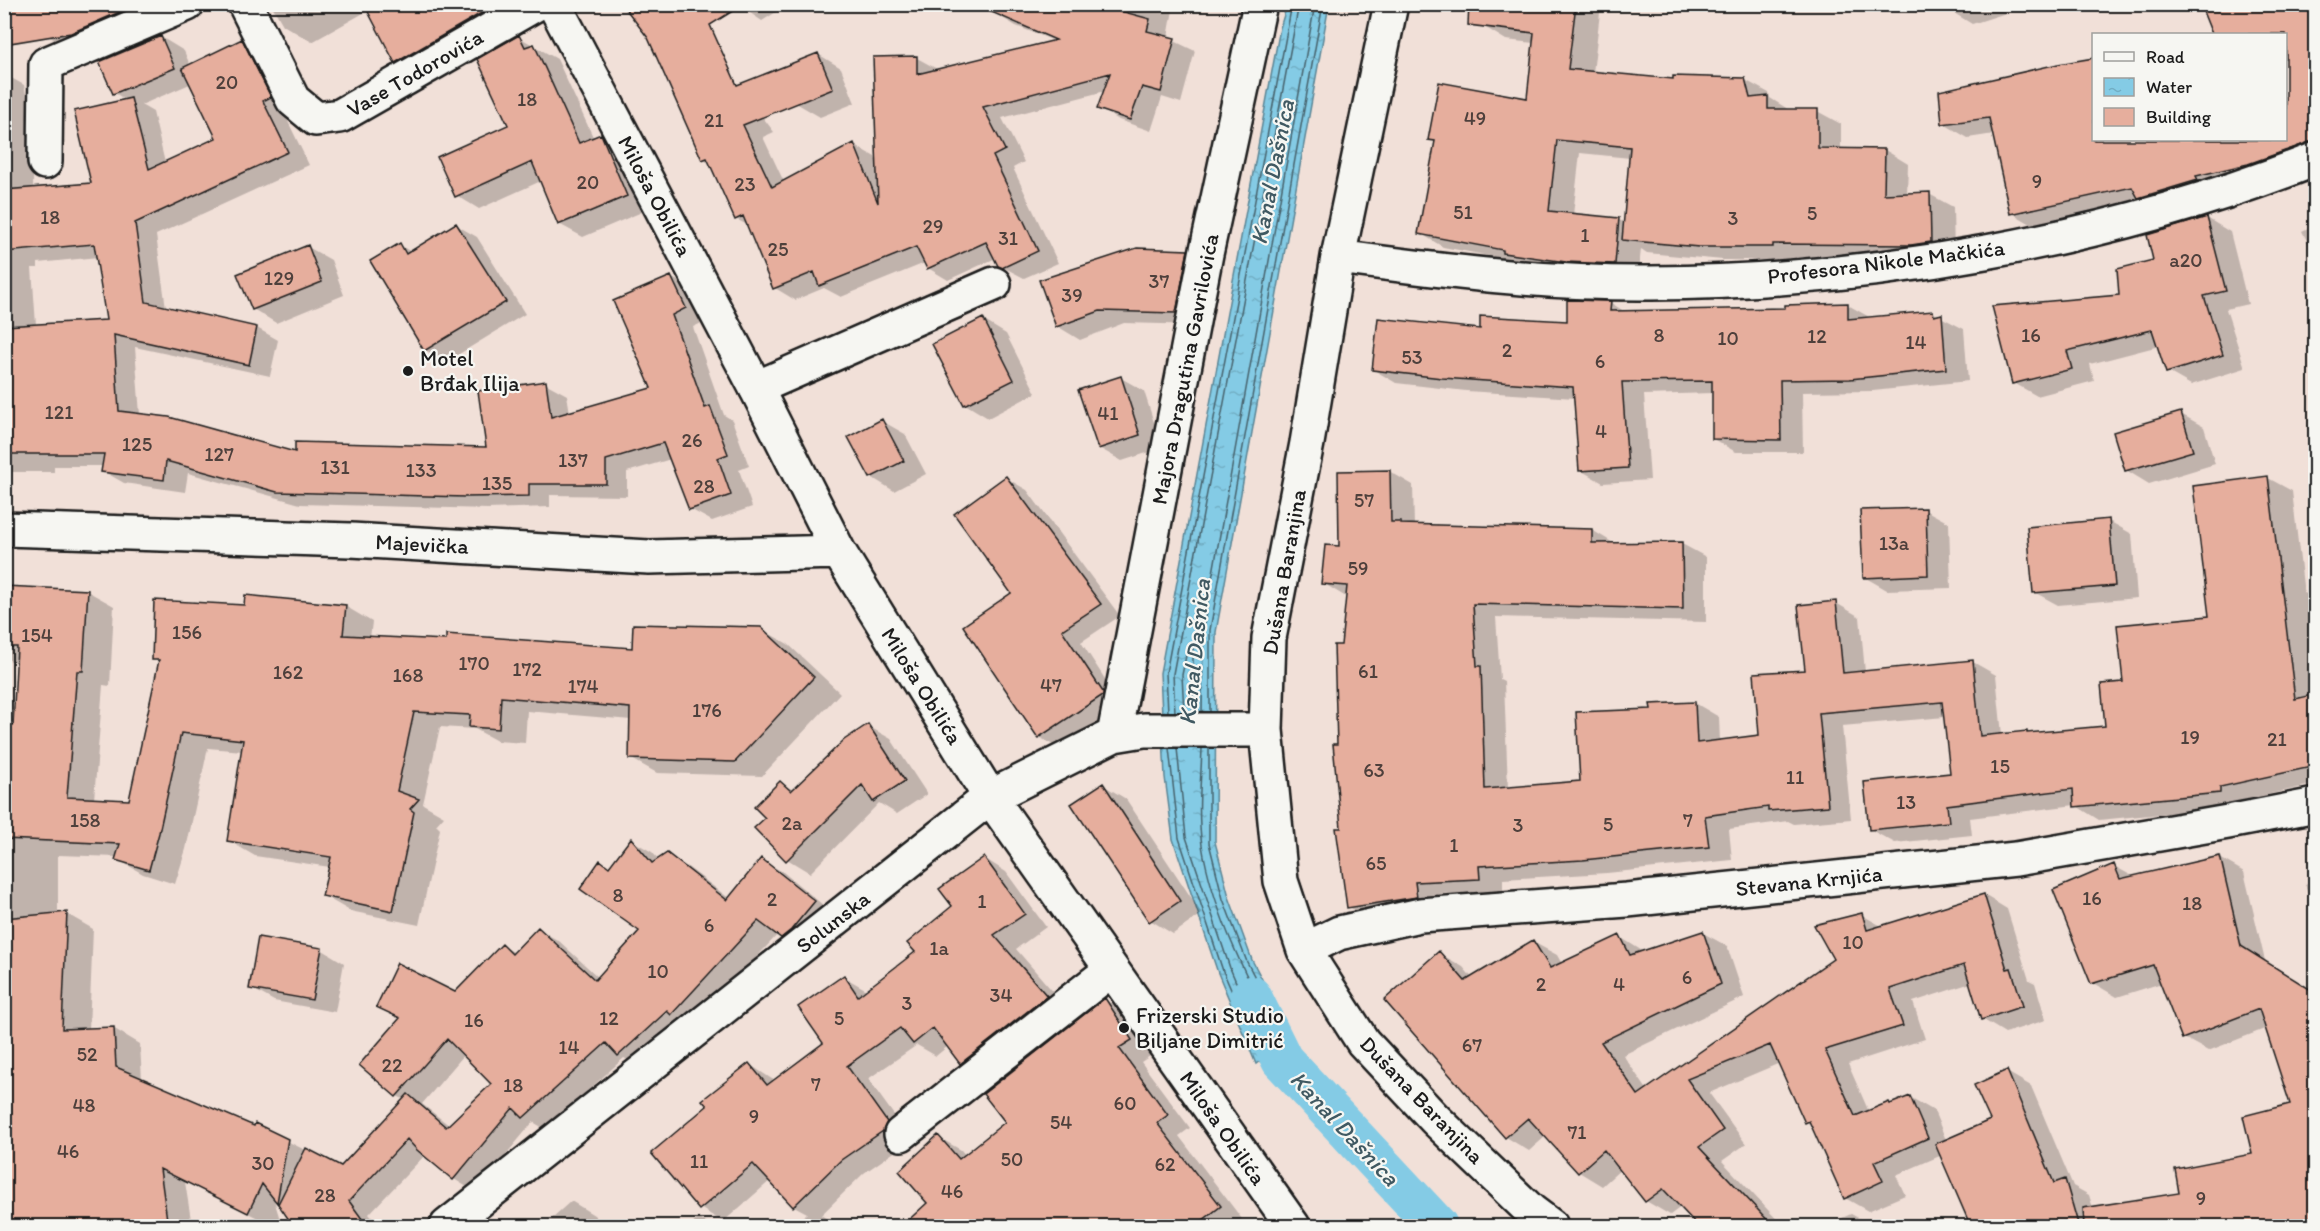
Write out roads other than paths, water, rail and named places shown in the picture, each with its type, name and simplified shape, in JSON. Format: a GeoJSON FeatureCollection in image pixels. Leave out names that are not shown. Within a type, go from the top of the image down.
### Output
{"type":"FeatureCollection","features":[{"type":"Feature","properties":{"kind":"street"},"geometry":{"type":"LineString","coordinates":[[45,162],[46,64],[187,4]]}},
{"type":"Feature","properties":{"kind":"street","name":"Vase Todorovića"},"geometry":{"type":"LineString","coordinates":[[245,4],[293,100],[316,119],[340,116],[536,4]]}},
{"type":"Feature","properties":{"kind":"street","name":"Miloša Obilića"},"geometry":{"type":"LineString","coordinates":[[554,4],[756,388],[839,552],[990,797],[1293,1227]]}},
{"type":"Feature","properties":{"kind":"street","name":"Majora Dragutina Gavrilovića"},"geometry":{"type":"LineString","coordinates":[[1129,733],[1206,254],[1260,4]]}},
{"type":"Feature","properties":{"kind":"street","name":"Dušana Baranjina"},"geometry":{"type":"LineString","coordinates":[[1390,4],[1338,257],[1307,443],[1269,638],[1254,729],[1281,881],[1304,950],[1363,1042],[1435,1119],[1531,1211],[1551,1227]]}},
{"type":"Feature","properties":{"kind":"street","name":"Profesora Nikole Mačkića"},"geometry":{"type":"LineString","coordinates":[[1338,257],[1494,277],[1651,283],[1808,276],[1964,257],[2118,223],[2269,178],[2316,159]]}},
{"type":"Feature","properties":{"kind":"street"},"geometry":{"type":"LineString","coordinates":[[756,388],[994,284]]}},
{"type":"Feature","properties":{"kind":"street","name":"Majevička"},"geometry":{"type":"LineString","coordinates":[[4,529],[351,540],[649,557],[839,552]]}},
{"type":"Feature","properties":{"kind":"street","name":"Solunska"},"geometry":{"type":"LineString","coordinates":[[447,1227],[990,797],[1129,733],[1254,729]]}},
{"type":"Feature","properties":{"kind":"street","name":"Stevana Krnjića"},"geometry":{"type":"LineString","coordinates":[[1304,950],[1339,933],[1420,915],[1627,900],[2016,859],[2228,822],[2316,804]]}},
{"type":"Feature","properties":{"kind":"street"},"geometry":{"type":"LineString","coordinates":[[901,1134],[1112,970]]}},
{"type":"Feature","properties":{"kind":"water"},"geometry":{"type":"Polygon","coordinates":[[[1287,5],[1329,5],[1216,632],[1215,842],[1229,897],[1252,960],[1291,1035],[1256,1064],[1218,973],[1173,839],[1165,777],[1160,673],[1280,28],[1287,5]]]}},
{"type":"Feature","properties":{"kind":"waterway","name":"Kanal Dašnica"},"geometry":{"type":"LineString","coordinates":[[1251,997],[1282,1060],[1437,1226]]}},
{"type":"Feature","properties":{"kind":"place","name":"Motel Brđak Ilija"},"geometry":{"type":"Point","coordinates":[408,371]}},
{"type":"Feature","properties":{"kind":"place","name":"Frizerski Studio Biljane Dimitrić"},"geometry":{"type":"Point","coordinates":[1124,1028]}}]}
